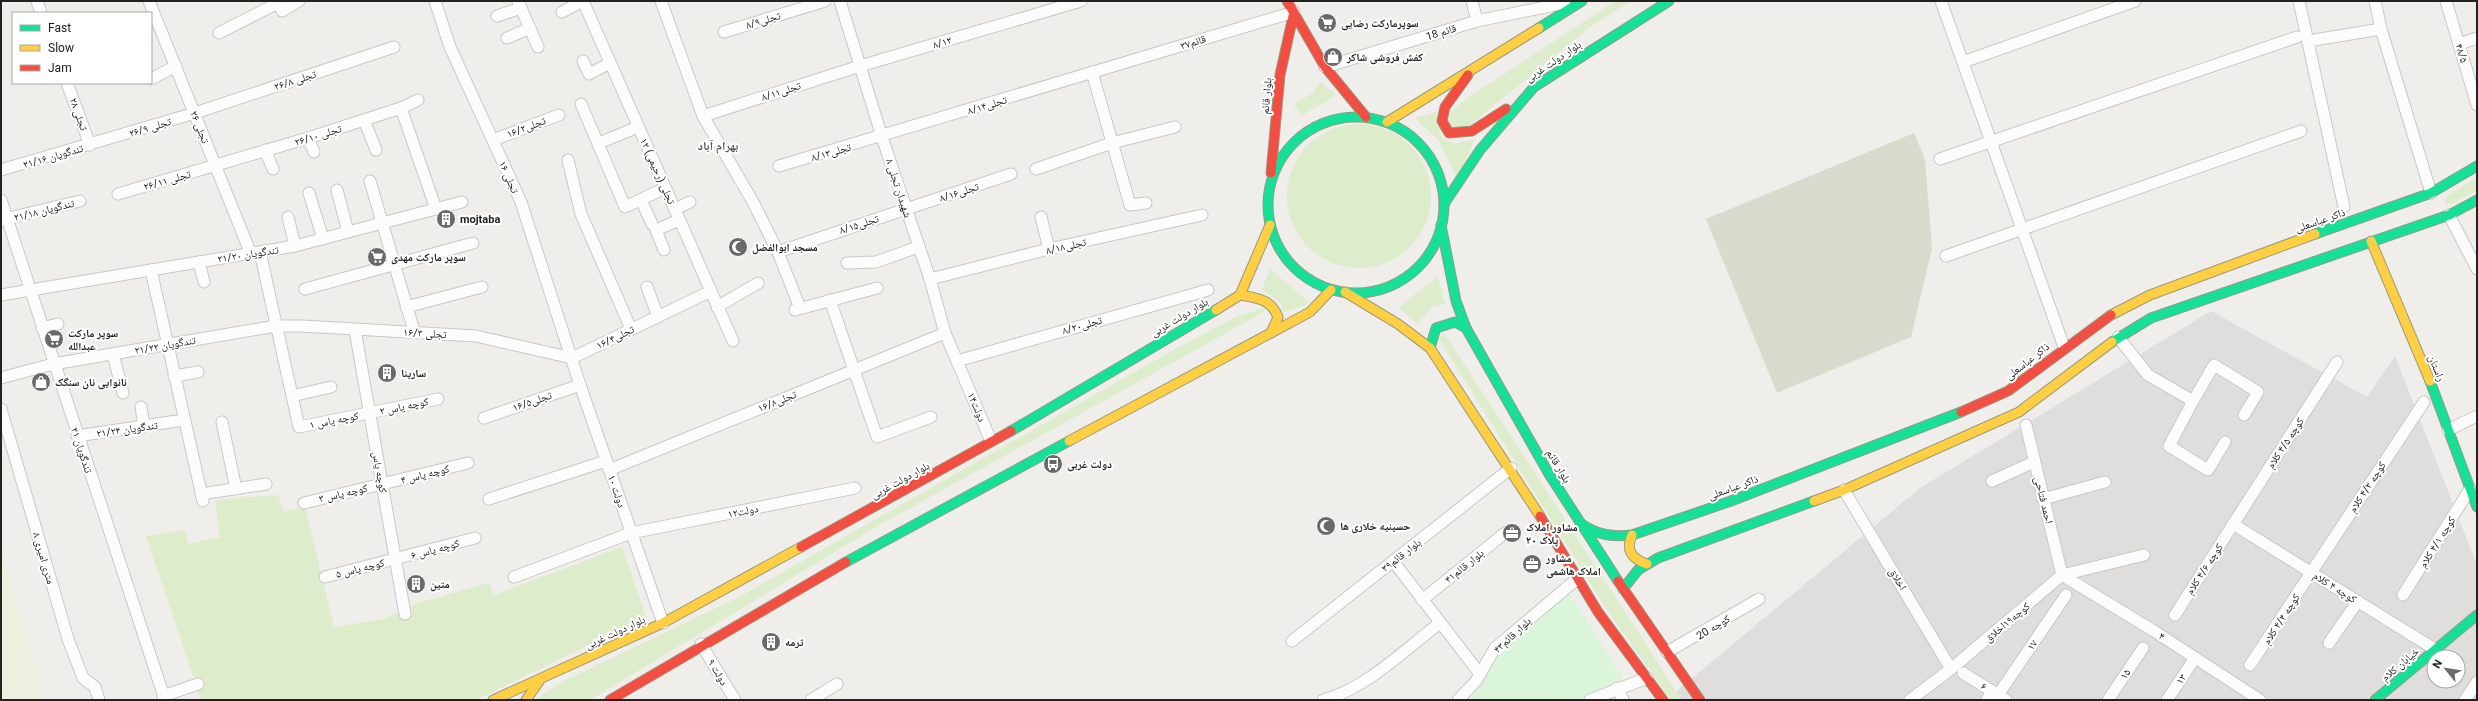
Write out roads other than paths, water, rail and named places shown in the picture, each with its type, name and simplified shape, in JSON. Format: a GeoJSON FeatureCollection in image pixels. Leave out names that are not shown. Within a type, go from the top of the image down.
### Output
{"type":"FeatureCollection","features":[{"type":"Feature","properties":{"kind":"main road"},"geometry":{"type":"LineString","coordinates":[[1287,1],[1325,67],[1366,117]]}},
{"type":"Feature","properties":{"kind":"main road"},"geometry":{"type":"LineString","coordinates":[[1387,122],[1582,1]]}},
{"type":"Feature","properties":{"kind":"main road","name":"بلوار دولت غربی"},"geometry":{"type":"LineString","coordinates":[[1444,204],[1480,150],[1534,87],[1669,1]]}},
{"type":"Feature","properties":{"kind":"main road","name":"بلوار قائم"},"geometry":{"type":"LineString","coordinates":[[1270,225],[1268,205],[1280,75],[1294,12]]}},
{"type":"Feature","properties":{"kind":"main road"},"geometry":{"type":"LineString","coordinates":[[1474,67],[1445,107],[1442,121],[1449,133],[1463,135],[1488,123],[1534,87]]}},
{"type":"Feature","properties":{"kind":"main road"},"geometry":{"type":"LineString","coordinates":[[1270,184],[1278,164],[1285,152],[1305,132],[1324,122],[1345,117],[1366,117],[1387,122],[1406,132],[1421,146],[1430,157],[1441,183],[1444,204],[1441,225],[1430,251],[1422,263],[1406,277],[1387,287],[1366,292],[1331,290],[1306,278],[1290,264],[1278,246],[1270,225]]}},
{"type":"Feature","properties":{"kind":"main road","name":"ذاکر عباسعلی"},"geometry":{"type":"LineString","coordinates":[[1580,523],[1594,533],[1615,537],[1632,535],[1731,501],[1937,423],[2008,391],[2064,347],[2105,318],[2150,295],[2251,256],[2431,193],[2477,166]]}},
{"type":"Feature","properties":{"kind":"main road"},"geometry":{"type":"LineString","coordinates":[[1623,589],[1630,578],[1647,564],[1658,558],[1844,490],[2019,412],[2118,336],[2151,318],[2449,215],[2477,200]]}},
{"type":"Feature","properties":{"kind":"main road"},"geometry":{"type":"LineString","coordinates":[[1270,225],[1240,295],[1262,298],[1273,305],[1278,317],[1271,333]]}},
{"type":"Feature","properties":{"kind":"main road","name":"بلوار قائم"},"geometry":{"type":"LineString","coordinates":[[1441,225],[1456,301],[1466,328],[1549,474],[1623,589],[1700,700]]}},
{"type":"Feature","properties":{"kind":"main road","name":"راستان"},"geometry":{"type":"LineString","coordinates":[[2371,241],[2448,430],[2477,507]]}},
{"type":"Feature","properties":{"kind":"main road"},"geometry":{"type":"LineString","coordinates":[[2251,256],[2259,280]]}},
{"type":"Feature","properties":{"kind":"main road"},"geometry":{"type":"LineString","coordinates":[[610,700],[701,644],[1029,462],[1310,312],[1331,290]]}},
{"type":"Feature","properties":{"kind":"main road"},"geometry":{"type":"LineString","coordinates":[[1345,292],[1398,324],[1430,348],[1510,468],[1577,579],[1663,700]]}},
{"type":"Feature","properties":{"kind":"main road","name":"بلوار دولت غربی"},"geometry":{"type":"LineString","coordinates":[[492,700],[540,680],[663,623],[906,491],[1240,295]]}},
{"type":"Feature","properties":{"kind":"main road"},"geometry":{"type":"LineString","coordinates":[[1430,348],[1436,328],[1455,322],[1466,328]]}},
{"type":"Feature","properties":{"kind":"main road"},"geometry":{"type":"LineString","coordinates":[[1632,535],[1628,542],[1628,550],[1632,557],[1647,564]]}},
{"type":"Feature","properties":{"kind":"main road","name":"خیابان کلام"},"geometry":{"type":"LineString","coordinates":[[2437,649],[2477,615]]}},
{"type":"Feature","properties":{"kind":"main road","name":"خیابان کلام"},"geometry":{"type":"LineString","coordinates":[[2375,700],[2426,658]]}},
{"type":"Feature","properties":{"kind":"main road"},"geometry":{"type":"LineString","coordinates":[[526,700],[540,680]]}},
{"type":"Feature","properties":{"kind":"street"},"geometry":{"type":"LineString","coordinates":[[37,1],[41,12]]}},
{"type":"Feature","properties":{"kind":"street","name":"۲۶ تجلی"},"geometry":{"type":"LineString","coordinates":[[149,1],[216,166],[256,253],[276,326],[299,427]]}},
{"type":"Feature","properties":{"kind":"street"},"geometry":{"type":"LineString","coordinates":[[219,33],[279,5],[299,1]]}},
{"type":"Feature","properties":{"kind":"street","name":"۱۶ تجلی"},"geometry":{"type":"LineString","coordinates":[[435,1],[450,47],[521,202],[572,358]]}},
{"type":"Feature","properties":{"kind":"street"},"geometry":{"type":"LineString","coordinates":[[562,12],[583,1]]}},
{"type":"Feature","properties":{"kind":"street","name":"۱۲ تجلی (رحیمی)"},"geometry":{"type":"LineString","coordinates":[[583,1],[733,341]]}},
{"type":"Feature","properties":{"kind":"street"},"geometry":{"type":"LineString","coordinates":[[660,1],[703,116],[744,185],[778,252],[798,309],[877,288]]}},
{"type":"Feature","properties":{"kind":"street","name":"تجلی۸/۹"},"geometry":{"type":"LineString","coordinates":[[724,32],[825,1]]}},
{"type":"Feature","properties":{"kind":"street","name":"شهیدان تجلی ۸"},"geometry":{"type":"LineString","coordinates":[[840,1],[882,137],[930,279],[946,333],[962,373]]}},
{"type":"Feature","properties":{"kind":"street","name":"۸/۱۲"},"geometry":{"type":"LineString","coordinates":[[860,66],[1081,1]]}},
{"type":"Feature","properties":{"kind":"street"},"geometry":{"type":"LineString","coordinates":[[1472,1],[1477,21]]}},
{"type":"Feature","properties":{"kind":"street"},"geometry":{"type":"LineString","coordinates":[[1941,1],[2064,347]]}},
{"type":"Feature","properties":{"kind":"street"},"geometry":{"type":"LineString","coordinates":[[1963,62],[2135,1]]}},
{"type":"Feature","properties":{"kind":"street"},"geometry":{"type":"LineString","coordinates":[[2299,1],[2303,39],[2344,207]]}},
{"type":"Feature","properties":{"kind":"street"},"geometry":{"type":"LineString","coordinates":[[2375,1],[2381,29],[2431,193]]}},
{"type":"Feature","properties":{"kind":"street","name":"۴۸/۵"},"geometry":{"type":"LineString","coordinates":[[2446,1],[2459,44],[2474,85],[2477,105]]}},
{"type":"Feature","properties":{"kind":"street","name":"18 قائم"},"geometry":{"type":"LineString","coordinates":[[1325,67],[1477,21],[1561,2]]}},
{"type":"Feature","properties":{"kind":"street"},"geometry":{"type":"LineString","coordinates":[[497,16],[520,4],[538,47]]}},
{"type":"Feature","properties":{"kind":"street","name":"قائم۳۷"},"geometry":{"type":"LineString","coordinates":[[1092,72],[1294,12]]}},
{"type":"Feature","properties":{"kind":"street"},"geometry":{"type":"LineString","coordinates":[[507,38],[530,28]]}},
{"type":"Feature","properties":{"kind":"street"},"geometry":{"type":"LineString","coordinates":[[1940,159],[2303,39],[2381,29]]}},
{"type":"Feature","properties":{"kind":"street"},"geometry":{"type":"LineString","coordinates":[[2459,44],[2477,38]]}},
{"type":"Feature","properties":{"kind":"street","name":"۲۶/۸ تجلی"},"geometry":{"type":"LineString","coordinates":[[195,113],[394,47]]}},
{"type":"Feature","properties":{"kind":"street"},"geometry":{"type":"LineString","coordinates":[[583,61],[589,74],[610,63]]}},
{"type":"Feature","properties":{"kind":"street"},"geometry":{"type":"LineString","coordinates":[[152,78],[176,66]]}},
{"type":"Feature","properties":{"kind":"street","name":"تجلی۸/۱۱"},"geometry":{"type":"LineString","coordinates":[[703,116],[860,66]]}},
{"type":"Feature","properties":{"kind":"street"},"geometry":{"type":"LineString","coordinates":[[1092,72],[1130,205],[1146,203]]}},
{"type":"Feature","properties":{"kind":"street","name":"تجلی۸‌/۱۴"},"geometry":{"type":"LineString","coordinates":[[882,137],[1092,72]]}},
{"type":"Feature","properties":{"kind":"street","name":"۲۸ تجلی"},"geometry":{"type":"LineString","coordinates":[[67,84],[90,145]]}},
{"type":"Feature","properties":{"kind":"street","name":"۲۶/۱۰ تجلی"},"geometry":{"type":"LineString","coordinates":[[216,166],[401,108],[418,100]]}},
{"type":"Feature","properties":{"kind":"street"},"geometry":{"type":"LineString","coordinates":[[581,104],[599,143],[625,207],[665,188]]}},
{"type":"Feature","properties":{"kind":"street"},"geometry":{"type":"LineString","coordinates":[[401,108],[436,209]]}},
{"type":"Feature","properties":{"kind":"street","name":"۲۶/۹ تجلی"},"geometry":{"type":"LineString","coordinates":[[105,141],[195,113]]}},
{"type":"Feature","properties":{"kind":"street","name":"تجلی۱۶/۲"},"geometry":{"type":"LineString","coordinates":[[493,140],[559,115]]}},
{"type":"Feature","properties":{"kind":"street"},"geometry":{"type":"LineString","coordinates":[[364,120],[376,150]]}},
{"type":"Feature","properties":{"kind":"street"},"geometry":{"type":"LineString","coordinates":[[599,143],[638,127]]}},
{"type":"Feature","properties":{"kind":"street"},"geometry":{"type":"LineString","coordinates":[[1036,169],[1112,143],[1175,127]]}},
{"type":"Feature","properties":{"kind":"street"},"geometry":{"type":"LineString","coordinates":[[1946,256],[2301,131]]}},
{"type":"Feature","properties":{"kind":"street","name":"تجلی۸/۱۳"},"geometry":{"type":"LineString","coordinates":[[779,166],[882,137]]}},
{"type":"Feature","properties":{"kind":"street"},"geometry":{"type":"LineString","coordinates":[[308,138],[314,152]]}},
{"type":"Feature","properties":{"kind":"street","name":"۲۱/۱۶ تندگویان"},"geometry":{"type":"LineString","coordinates":[[1,170],[105,141]]}},
{"type":"Feature","properties":{"kind":"street"},"geometry":{"type":"LineString","coordinates":[[265,150],[273,169]]}},
{"type":"Feature","properties":{"kind":"street"},"geometry":{"type":"LineString","coordinates":[[568,160],[581,214],[631,329]]}},
{"type":"Feature","properties":{"kind":"street","name":"۲۶/۱۱ تجلی"},"geometry":{"type":"LineString","coordinates":[[118,194],[216,166]]}},
{"type":"Feature","properties":{"kind":"street","name":"تجلی۸/۱۶"},"geometry":{"type":"LineString","coordinates":[[906,209],[1012,174]]}},
{"type":"Feature","properties":{"kind":"street"},"geometry":{"type":"LineString","coordinates":[[370,181],[393,265],[414,331]]}},
{"type":"Feature","properties":{"kind":"street"},"geometry":{"type":"LineString","coordinates":[[337,190],[348,232]]}},
{"type":"Feature","properties":{"kind":"street"},"geometry":{"type":"LineString","coordinates":[[309,193],[323,239]]}},
{"type":"Feature","properties":{"kind":"street","name":"۲۱ تندگویان"},"geometry":{"type":"LineString","coordinates":[[1,200],[4,220],[30,290],[53,364],[164,698]]}},
{"type":"Feature","properties":{"kind":"street"},"geometry":{"type":"LineString","coordinates":[[641,200],[652,224]]}},
{"type":"Feature","properties":{"kind":"street","name":"۲۱/۱۸ تندگویان"},"geometry":{"type":"LineString","coordinates":[[4,220],[80,201]]}},
{"type":"Feature","properties":{"kind":"street","name":"۲۱/۲۰ تندگویان"},"geometry":{"type":"LineString","coordinates":[[1,295],[295,246],[462,202]]}},
{"type":"Feature","properties":{"kind":"street"},"geometry":{"type":"LineString","coordinates":[[674,209],[690,202]]}},
{"type":"Feature","properties":{"kind":"street","name":"تجلی۸/۱۵"},"geometry":{"type":"LineString","coordinates":[[778,252],[906,209]]}},
{"type":"Feature","properties":{"kind":"street","name":"تجلی۸/۱۸"},"geometry":{"type":"LineString","coordinates":[[930,279],[1050,249],[1202,215]]}},
{"type":"Feature","properties":{"kind":"street"},"geometry":{"type":"LineString","coordinates":[[2449,215],[2477,269]]}},
{"type":"Feature","properties":{"kind":"street"},"geometry":{"type":"LineString","coordinates":[[288,217],[295,246]]}},
{"type":"Feature","properties":{"kind":"street"},"geometry":{"type":"LineString","coordinates":[[1042,217],[1050,249]]}},
{"type":"Feature","properties":{"kind":"street"},"geometry":{"type":"LineString","coordinates":[[664,250],[656,230],[680,220]]}},
{"type":"Feature","properties":{"kind":"street"},"geometry":{"type":"LineString","coordinates":[[305,289],[473,243]]}},
{"type":"Feature","properties":{"kind":"street"},"geometry":{"type":"LineString","coordinates":[[846,263],[876,262],[918,247]]}},
{"type":"Feature","properties":{"kind":"street"},"geometry":{"type":"LineString","coordinates":[[199,262],[204,282]]}},
{"type":"Feature","properties":{"kind":"street"},"geometry":{"type":"LineString","coordinates":[[151,270],[166,345],[202,497],[266,484]]}},
{"type":"Feature","properties":{"kind":"street"},"geometry":{"type":"LineString","coordinates":[[718,306],[758,283]]}},
{"type":"Feature","properties":{"kind":"street"},"geometry":{"type":"LineString","coordinates":[[406,307],[482,287]]}},
{"type":"Feature","properties":{"kind":"street"},"geometry":{"type":"LineString","coordinates":[[647,287],[658,317]]}},
{"type":"Feature","properties":{"kind":"street","name":"تجلی۸/۲۰"},"geometry":{"type":"LineString","coordinates":[[957,361],[1208,290]]}},
{"type":"Feature","properties":{"kind":"street","name":"تجلی۱۶/۴"},"geometry":{"type":"LineString","coordinates":[[572,358],[711,291]]}},
{"type":"Feature","properties":{"kind":"street"},"geometry":{"type":"LineString","coordinates":[[830,300],[877,437],[931,417]]}},
{"type":"Feature","properties":{"kind":"street"},"geometry":{"type":"LineString","coordinates":[[42,328],[58,324]]}},
{"type":"Feature","properties":{"kind":"street","name":"۱۶/۳ تجلی"},"geometry":{"type":"LineString","coordinates":[[276,326],[414,331],[476,336],[572,358]]}},
{"type":"Feature","properties":{"kind":"street","name":"۲۱/۲۲ تندگویان"},"geometry":{"type":"LineString","coordinates":[[1,378],[53,364],[276,326]]}},
{"type":"Feature","properties":{"kind":"street","name":"کوچه یاس"},"geometry":{"type":"LineString","coordinates":[[355,330],[406,614]]}},
{"type":"Feature","properties":{"kind":"street","name":"تجلی۱۶/۸"},"geometry":{"type":"LineString","coordinates":[[489,499],[608,465],[946,333]]}},
{"type":"Feature","properties":{"kind":"street"},"geometry":{"type":"LineString","coordinates":[[2118,336],[2148,376],[2193,402]]}},
{"type":"Feature","properties":{"kind":"street"},"geometry":{"type":"LineString","coordinates":[[113,354],[123,393]]}},
{"type":"Feature","properties":{"kind":"street","name":"۱۰ دولت"},"geometry":{"type":"LineString","coordinates":[[572,358],[580,385],[663,623]]}},
{"type":"Feature","properties":{"kind":"street","name":"کوچه ۴/۵ کلام"},"geometry":{"type":"LineString","coordinates":[[2233,524],[2337,362]]}},
{"type":"Feature","properties":{"kind":"street"},"geometry":{"type":"LineString","coordinates":[[2225,442],[2208,470],[2169,446],[2214,365],[2258,392],[2244,415]]}},
{"type":"Feature","properties":{"kind":"street"},"geometry":{"type":"LineString","coordinates":[[174,376],[198,372]]}},
{"type":"Feature","properties":{"kind":"street","name":"۱۴دولت"},"geometry":{"type":"LineString","coordinates":[[962,373],[991,441]]}},
{"type":"Feature","properties":{"kind":"street","name":"تجلی۱۶/۵"},"geometry":{"type":"LineString","coordinates":[[484,418],[580,385]]}},
{"type":"Feature","properties":{"kind":"street"},"geometry":{"type":"LineString","coordinates":[[292,396],[331,387]]}},
{"type":"Feature","properties":{"kind":"street","name":"کوچه یاس ۲"},"geometry":{"type":"LineString","coordinates":[[370,413],[438,399]]}},
{"type":"Feature","properties":{"kind":"street","name":"کوچه ۴/۳ کلام"},"geometry":{"type":"LineString","coordinates":[[2311,572],[2424,402]]}},
{"type":"Feature","properties":{"kind":"street"},"geometry":{"type":"LineString","coordinates":[[142,407],[144,426]]}},
{"type":"Feature","properties":{"kind":"street","name":"۸ متری امیری"},"geometry":{"type":"LineString","coordinates":[[1,409],[68,639],[83,678],[95,688],[99,700]]}},
{"type":"Feature","properties":{"kind":"street","name":"کوچه یاس ۱"},"geometry":{"type":"LineString","coordinates":[[299,427],[370,413]]}},
{"type":"Feature","properties":{"kind":"street"},"geometry":{"type":"LineString","coordinates":[[2448,430],[2477,416]]}},
{"type":"Feature","properties":{"kind":"street","name":"۲۱/۲۴ تندگویان"},"geometry":{"type":"LineString","coordinates":[[77,436],[177,421]]}},
{"type":"Feature","properties":{"kind":"street"},"geometry":{"type":"LineString","coordinates":[[222,422],[236,489]]}},
{"type":"Feature","properties":{"kind":"street","name":"احمد فتاحی"},"geometry":{"type":"LineString","coordinates":[[2026,425],[2062,575]]}},
{"type":"Feature","properties":{"kind":"street"},"geometry":{"type":"LineString","coordinates":[[1992,481],[2034,462]]}},
{"type":"Feature","properties":{"kind":"street","name":"کوچه یاس ۴"},"geometry":{"type":"LineString","coordinates":[[382,484],[468,463]]}},
{"type":"Feature","properties":{"kind":"street","name":"بلوار قائم۳۹"},"geometry":{"type":"LineString","coordinates":[[1292,641],[1510,468]]}},
{"type":"Feature","properties":{"kind":"street"},"geometry":{"type":"LineString","coordinates":[[2043,499],[2105,482]]}},
{"type":"Feature","properties":{"kind":"street","name":"کوچه یاس ۳"},"geometry":{"type":"LineString","coordinates":[[304,503],[382,484]]}},
{"type":"Feature","properties":{"kind":"street","name":"۱۲دولت"},"geometry":{"type":"LineString","coordinates":[[514,578],[631,533],[855,488]]}},
{"type":"Feature","properties":{"kind":"street","name":"کوچه ۴/۱ کلام"},"geometry":{"type":"LineString","coordinates":[[2403,595],[2470,489]]}},
{"type":"Feature","properties":{"kind":"street","name":"اخلاق"},"geometry":{"type":"LineString","coordinates":[[1844,490],[1951,669]]}},
{"type":"Feature","properties":{"kind":"street","name":"کوچه ۴ کلام"},"geometry":{"type":"LineString","coordinates":[[2233,524],[2434,649]]}},
{"type":"Feature","properties":{"kind":"street","name":"کوچه ۴/۶ کلام"},"geometry":{"type":"LineString","coordinates":[[2175,614],[2233,524]]}},
{"type":"Feature","properties":{"kind":"street","name":"بلوار قائم۴۱"},"geometry":{"type":"LineString","coordinates":[[1422,600],[1505,533]]}},
{"type":"Feature","properties":{"kind":"street","name":"کوچه یاس ۶"},"geometry":{"type":"LineString","coordinates":[[396,559],[475,538]]}},
{"type":"Feature","properties":{"kind":"street"},"geometry":{"type":"LineString","coordinates":[[2062,575],[2144,555]]}},
{"type":"Feature","properties":{"kind":"street","name":"کوچه یاس ۵"},"geometry":{"type":"LineString","coordinates":[[325,577],[396,559]]}},
{"type":"Feature","properties":{"kind":"street"},"geometry":{"type":"LineString","coordinates":[[1393,561],[1480,674]]}},
{"type":"Feature","properties":{"kind":"street","name":"کوچه ۴/۴ کلام"},"geometry":{"type":"LineString","coordinates":[[2250,665],[2311,572]]}},
{"type":"Feature","properties":{"kind":"street","name":"کوچه۱۹اخلاق"},"geometry":{"type":"LineString","coordinates":[[1910,700],[1951,669],[2062,575]]}},
{"type":"Feature","properties":{"kind":"street","name":"۴"},"geometry":{"type":"LineString","coordinates":[[2062,575],[2260,700]]}},
{"type":"Feature","properties":{"kind":"street","name":"بلوار قائم۴۳"},"geometry":{"type":"LineString","coordinates":[[1458,700],[1480,674],[1495,648],[1577,579]]}},
{"type":"Feature","properties":{"kind":"street","name":"۱۷"},"geometry":{"type":"LineString","coordinates":[[1996,697],[2066,595]]}},
{"type":"Feature","properties":{"kind":"street","name":"کوچه 20"},"geometry":{"type":"LineString","coordinates":[[1667,652],[1759,599]]}},
{"type":"Feature","properties":{"kind":"street"},"geometry":{"type":"LineString","coordinates":[[2329,643],[2358,601]]}},
{"type":"Feature","properties":{"kind":"street"},"geometry":{"type":"LineString","coordinates":[[1323,700],[1355,688],[1440,623]]}},
{"type":"Feature","properties":{"kind":"street","name":"۹ دولت"},"geometry":{"type":"LineString","coordinates":[[701,644],[735,700]]}},
{"type":"Feature","properties":{"kind":"street","name":"۱۵"},"geometry":{"type":"LineString","coordinates":[[2108,700],[2143,648]]}},
{"type":"Feature","properties":{"kind":"street","name":"۱۳"},"geometry":{"type":"LineString","coordinates":[[2167,700],[2195,658]]}},
{"type":"Feature","properties":{"kind":"street","name":"۶"},"geometry":{"type":"LineString","coordinates":[[1963,673],[1996,697]]}},
{"type":"Feature","properties":{"kind":"street"},"geometry":{"type":"LineString","coordinates":[[1590,700],[1617,688],[1647,678]]}},
{"type":"Feature","properties":{"kind":"street"},"geometry":{"type":"LineString","coordinates":[[2465,700],[2477,682]]}},
{"type":"Feature","properties":{"kind":"street"},"geometry":{"type":"LineString","coordinates":[[164,698],[198,684]]}},
{"type":"Feature","properties":{"kind":"street"},"geometry":{"type":"LineString","coordinates":[[811,700],[837,684]]}},
{"type":"Feature","properties":{"kind":"street"},"geometry":{"type":"LineString","coordinates":[[1617,688],[1623,700]]}},
{"type":"Feature","properties":{"kind":"place","name":"سوپرمارکت رضایی"},"geometry":{"type":"Point","coordinates":[1327,23]}},
{"type":"Feature","properties":{"kind":"place","name":"کفش فروشی شاکر"},"geometry":{"type":"Point","coordinates":[1333,57]}},
{"type":"Feature","properties":{"kind":"place","name":"mojtaba"},"geometry":{"type":"Point","coordinates":[446,219]}},
{"type":"Feature","properties":{"kind":"place","name":"مسجد ابوالفضل"},"geometry":{"type":"Point","coordinates":[738,247]}},
{"type":"Feature","properties":{"kind":"place","name":"سوپر مارکت مهدی"},"geometry":{"type":"Point","coordinates":[377,257]}},
{"type":"Feature","properties":{"kind":"place","name":"سوپر مارکت عبدالله"},"geometry":{"type":"Point","coordinates":[54,339]}},
{"type":"Feature","properties":{"kind":"place","name":"سارینا"},"geometry":{"type":"Point","coordinates":[387,373]}},
{"type":"Feature","properties":{"kind":"place","name":"نانوایی نان سنگک"},"geometry":{"type":"Point","coordinates":[41,382]}},
{"type":"Feature","properties":{"kind":"place","name":"دولت غربی"},"geometry":{"type":"Point","coordinates":[1053,464]}},
{"type":"Feature","properties":{"kind":"place","name":"حسینیه خلاری ها"},"geometry":{"type":"Point","coordinates":[1326,526]}},
{"type":"Feature","properties":{"kind":"place","name":"مشاور املاک پلاک ۲۰"},"geometry":{"type":"Point","coordinates":[1512,533]}},
{"type":"Feature","properties":{"kind":"place","name":"مشاور املاک هاشمی"},"geometry":{"type":"Point","coordinates":[1532,564]}},
{"type":"Feature","properties":{"kind":"place","name":"متین"},"geometry":{"type":"Point","coordinates":[416,584]}},
{"type":"Feature","properties":{"kind":"place","name":"ترمه"},"geometry":{"type":"Point","coordinates":[771,642]}},
{"type":"Feature","properties":{"kind":"district","name":"بهرام آباد"},"geometry":{"type":"Point","coordinates":[718,146]}}]}
